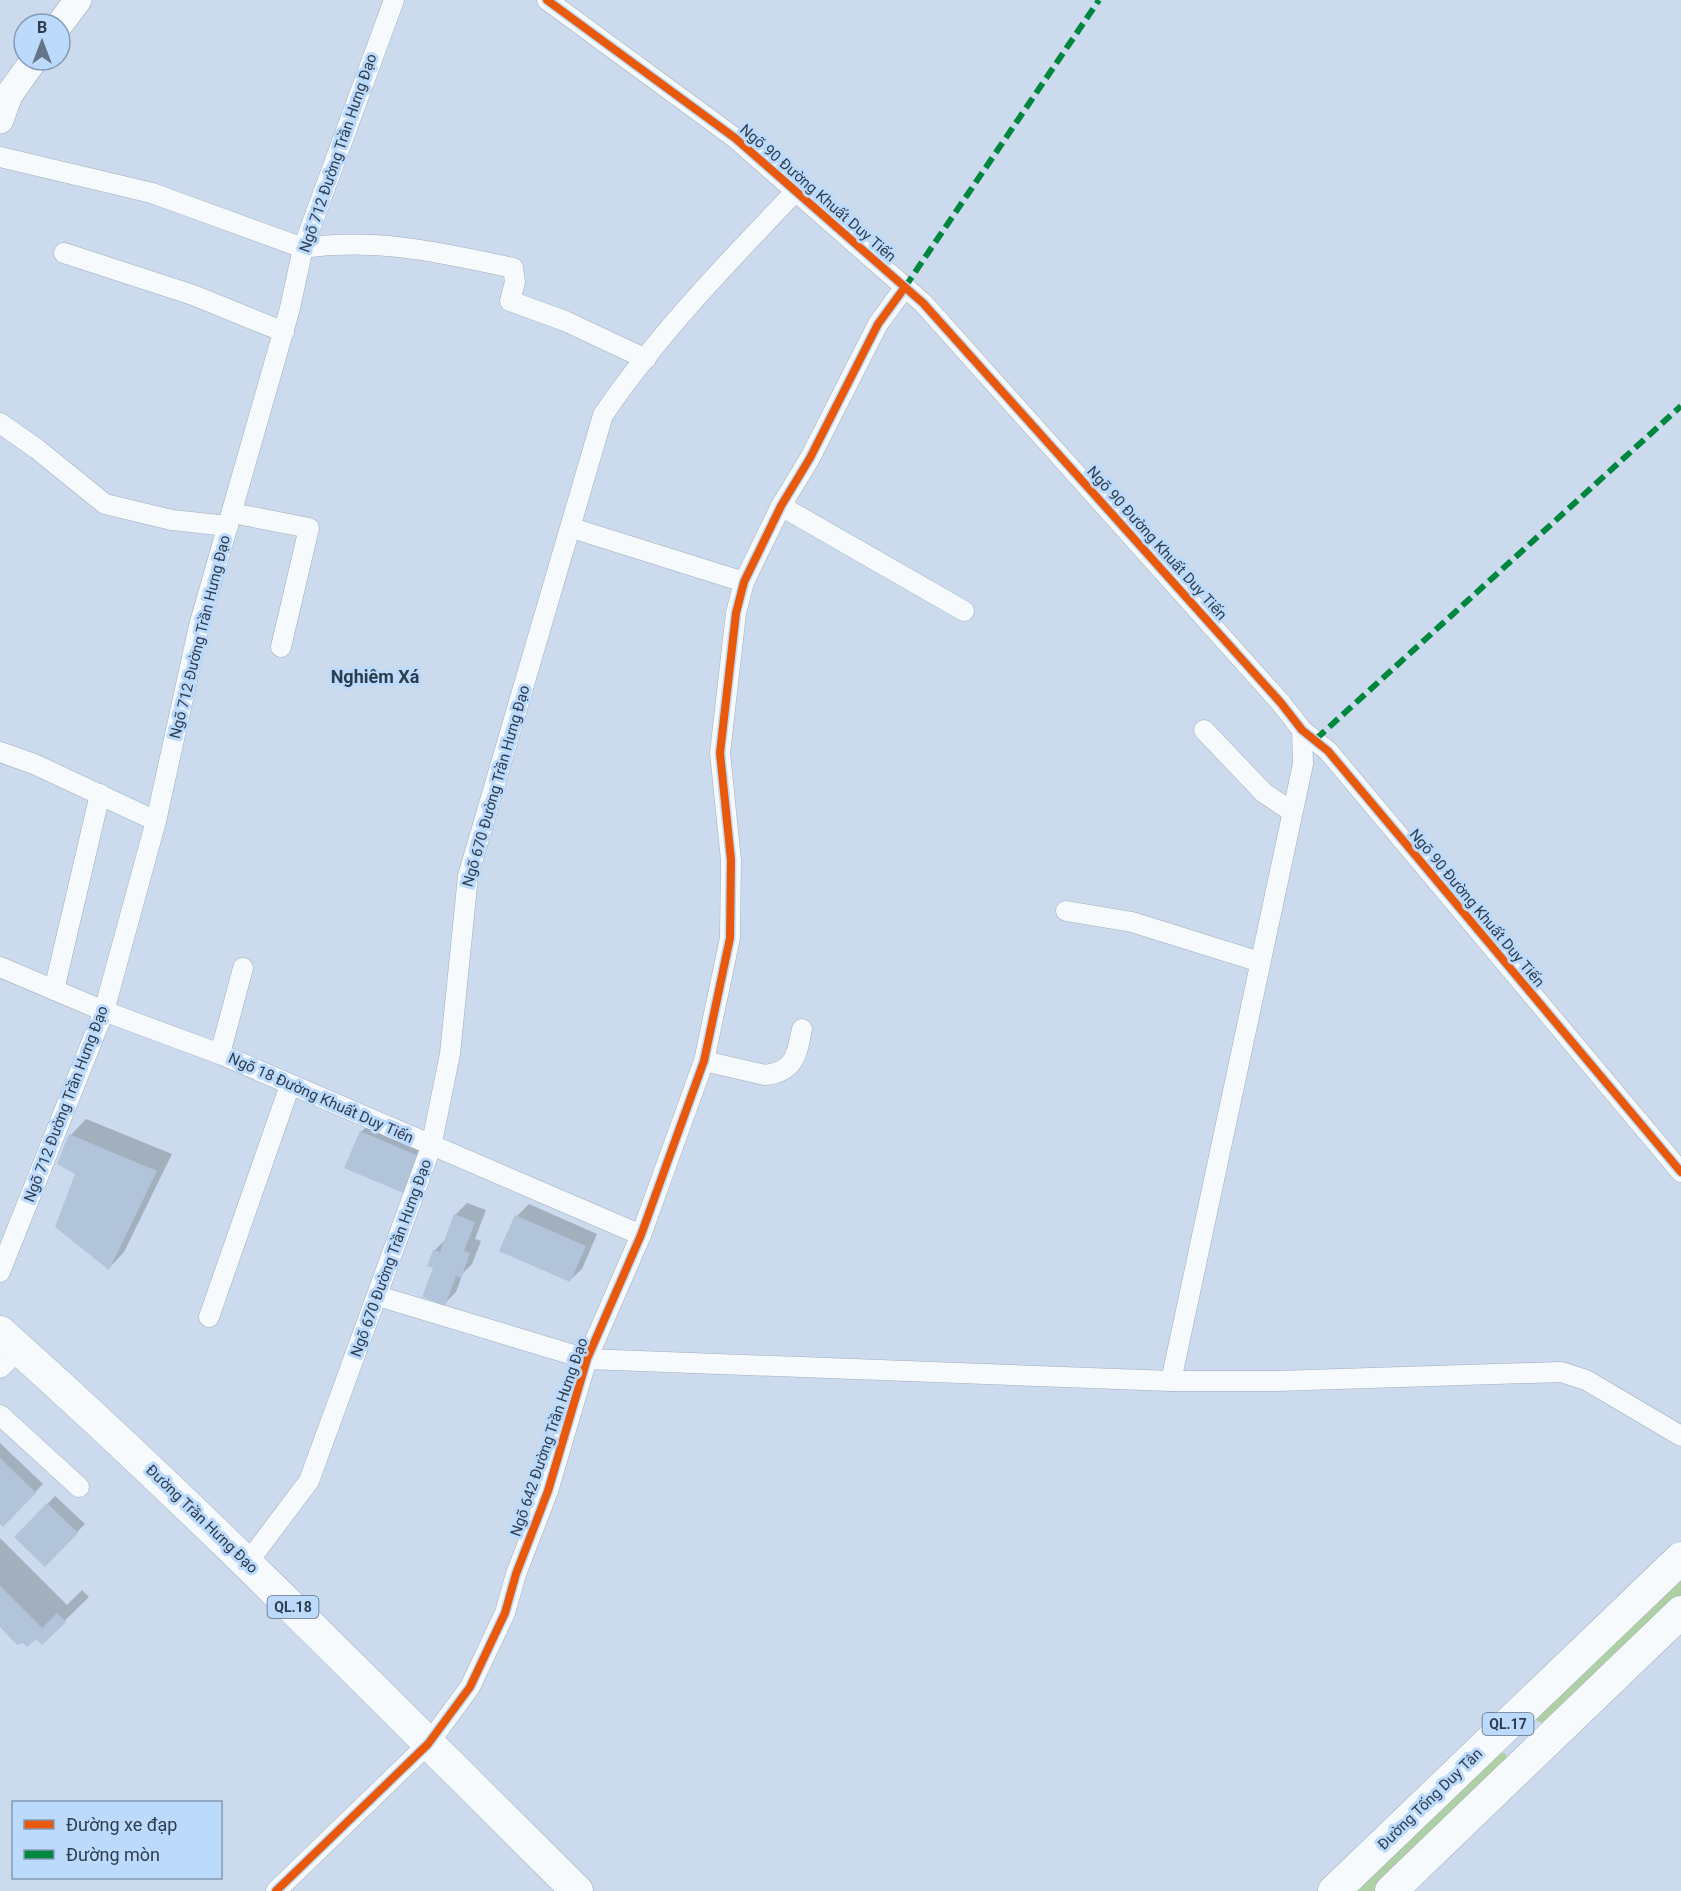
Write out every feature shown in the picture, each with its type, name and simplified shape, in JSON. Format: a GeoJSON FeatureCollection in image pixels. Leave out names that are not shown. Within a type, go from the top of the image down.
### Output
{"type":"FeatureCollection","features":[{"type":"Feature","properties":{"kind":"highway","name":"Đường Trần Hưng Đạo"},"geometry":{"type":"LineString","coordinates":[[7,1350],[248,1562],[577,1891]]}},
{"type":"Feature","properties":{"kind":"highway","name":"Đường Tống Duy Tân"},"geometry":{"type":"LineString","coordinates":[[1334,1891],[1681,1558]]}},
{"type":"Feature","properties":{"kind":"highway","name":"QL.17"},"geometry":{"type":"LineString","coordinates":[[1391,1891],[1681,1612]]}},
{"type":"Feature","properties":{"kind":"highway"},"geometry":{"type":"LineString","coordinates":[[1507,1725],[1535,1752]]}},
{"type":"Feature","properties":{"kind":"main road"},"geometry":{"type":"LineString","coordinates":[[0,120],[9,95],[25,72]]}},
{"type":"Feature","properties":{"kind":"street","name":"Ngõ 712 Đường Trần Hưng Đạo"},"geometry":{"type":"LineString","coordinates":[[0,1272],[104,1011],[156,821],[199,626],[284,332],[303,248],[394,0]]}},
{"type":"Feature","properties":{"kind":"street","name":"Ngõ 90 Đường Khuất Duy Tiến"},"geometry":{"type":"LineString","coordinates":[[547,0],[735,138],[905,287],[963,347],[1281,703],[1302,730],[1328,751],[1681,1172]]}},
{"type":"Feature","properties":{"kind":"street"},"geometry":{"type":"LineString","coordinates":[[0,157],[152,193],[303,248],[323,245],[396,245],[513,268],[515,282],[510,301],[565,321],[646,359]]}},
{"type":"Feature","properties":{"kind":"street","name":"Ngõ 670 Đường Trần Hưng Đạo"},"geometry":{"type":"LineString","coordinates":[[248,1562],[309,1481],[431,1147],[450,1054],[468,876],[572,528],[603,414],[699,292],[796,191]]}},
{"type":"Feature","properties":{"kind":"street"},"geometry":{"type":"LineString","coordinates":[[64,253],[193,295],[284,332]]}},
{"type":"Feature","properties":{"kind":"street","name":"Ngõ 642 Đường Trần Hưng Đạo"},"geometry":{"type":"LineString","coordinates":[[276,1891],[428,1744],[470,1687],[505,1614],[516,1574],[549,1491],[587,1359],[641,1235],[704,1061],[730,938],[731,860],[720,753],[736,613],[744,582],[781,506],[810,458],[878,324],[905,287]]}},
{"type":"Feature","properties":{"kind":"street"},"geometry":{"type":"LineString","coordinates":[[0,423],[37,449],[105,504],[172,520],[230,520],[309,528],[280,647]]}},
{"type":"Feature","properties":{"kind":"street"},"geometry":{"type":"LineString","coordinates":[[781,506],[964,611]]}},
{"type":"Feature","properties":{"kind":"street"},"geometry":{"type":"LineString","coordinates":[[572,528],[744,582]]}},
{"type":"Feature","properties":{"kind":"street"},"geometry":{"type":"LineString","coordinates":[[1204,730],[1264,792],[1291,812]]}},
{"type":"Feature","properties":{"kind":"street"},"geometry":{"type":"LineString","coordinates":[[1171,1381],[1303,764],[1302,730]]}},
{"type":"Feature","properties":{"kind":"street"},"geometry":{"type":"LineString","coordinates":[[0,752],[34,764],[156,821]]}},
{"type":"Feature","properties":{"kind":"street"},"geometry":{"type":"LineString","coordinates":[[54,990],[100,794]]}},
{"type":"Feature","properties":{"kind":"street"},"geometry":{"type":"LineString","coordinates":[[1066,911],[1152,928],[1260,962]]}},
{"type":"Feature","properties":{"kind":"street","name":"Ngõ 18 Đường Khuất Duy Tiến"},"geometry":{"type":"LineString","coordinates":[[0,968],[104,1011],[220,1054],[431,1147],[641,1235]]}},
{"type":"Feature","properties":{"kind":"street"},"geometry":{"type":"LineString","coordinates":[[220,1054],[243,968]]}},
{"type":"Feature","properties":{"kind":"street"},"geometry":{"type":"LineString","coordinates":[[704,1061],[765,1075],[774,1074],[791,1066],[796,1059],[802,1029]]}},
{"type":"Feature","properties":{"kind":"street"},"geometry":{"type":"LineString","coordinates":[[210,1317],[290,1085]]}},
{"type":"Feature","properties":{"kind":"street"},"geometry":{"type":"LineString","coordinates":[[378,1296],[587,1359],[1171,1381],[1277,1381],[1561,1372],[1586,1380],[1681,1436]]}},
{"type":"Feature","properties":{"kind":"street"},"geometry":{"type":"LineString","coordinates":[[0,1415],[79,1488]]}},
{"type":"Feature","properties":{"kind":"green space"},"geometry":{"type":"Polygon","coordinates":[[[1681,1571],[1681,1595],[1551,1722],[1544,1724],[1537,1721],[1535,1714],[1681,1571]]]}},
{"type":"Feature","properties":{"kind":"green space"},"geometry":{"type":"Polygon","coordinates":[[[1505,1753],[1508,1761],[1376,1891],[1355,1891],[1495,1754],[1505,1753]]]}},
{"type":"Feature","properties":{"kind":"building"},"geometry":{"type":"Polygon","coordinates":[[[360,1131],[421,1157],[406,1194],[344,1168],[360,1131]]]}},
{"type":"Feature","properties":{"kind":"building"},"geometry":{"type":"Polygon","coordinates":[[[69,1134],[157,1171],[109,1270],[55,1227],[75,1174],[57,1164],[69,1134]]]}},
{"type":"Feature","properties":{"kind":"building"},"geometry":{"type":"Polygon","coordinates":[[[454,1214],[475,1222],[464,1251],[470,1253],[461,1278],[456,1276],[445,1306],[422,1297],[433,1268],[427,1266],[433,1250],[440,1252],[454,1214]]]}},
{"type":"Feature","properties":{"kind":"building"},"geometry":{"type":"Polygon","coordinates":[[[515,1215],[586,1246],[570,1282],[499,1251],[515,1215]]]}},
{"type":"Feature","properties":{"kind":"building"},"geometry":{"type":"Polygon","coordinates":[[[0,1458],[36,1493],[3,1527],[0,1524],[0,1458]]]}},
{"type":"Feature","properties":{"kind":"building"},"geometry":{"type":"Polygon","coordinates":[[[47,1503],[78,1533],[45,1567],[14,1537],[47,1503]]]}},
{"type":"Feature","properties":{"kind":"building"},"geometry":{"type":"Polygon","coordinates":[[[0,1586],[42,1628],[57,1613],[66,1622],[42,1645],[36,1639],[27,1647],[23,1643],[17,1645],[0,1627],[0,1586]]]}},
{"type":"Feature","properties":{"kind":"marked path"},"geometry":{"type":"LineString","coordinates":[[905,287],[1099,0]]}},
{"type":"Feature","properties":{"kind":"marked path"},"geometry":{"type":"LineString","coordinates":[[1316,739],[1681,406]]}},
{"type":"Feature","properties":{"kind":"cycle path"},"geometry":{"type":"LineString","coordinates":[[547,0],[735,138],[923,303],[1281,703],[1302,730],[1328,751],[1681,1172]]}},
{"type":"Feature","properties":{"kind":"cycle path"},"geometry":{"type":"LineString","coordinates":[[276,1891],[428,1744],[470,1687],[505,1613],[516,1574],[548,1491],[587,1359],[641,1235],[704,1061],[730,938],[731,860],[720,753],[736,613],[744,582],[781,506],[810,458],[878,324],[905,287]]}},
{"type":"Feature","properties":{"kind":"district","name":"Nghiêm Xá"},"geometry":{"type":"Point","coordinates":[375,676]}}]}
